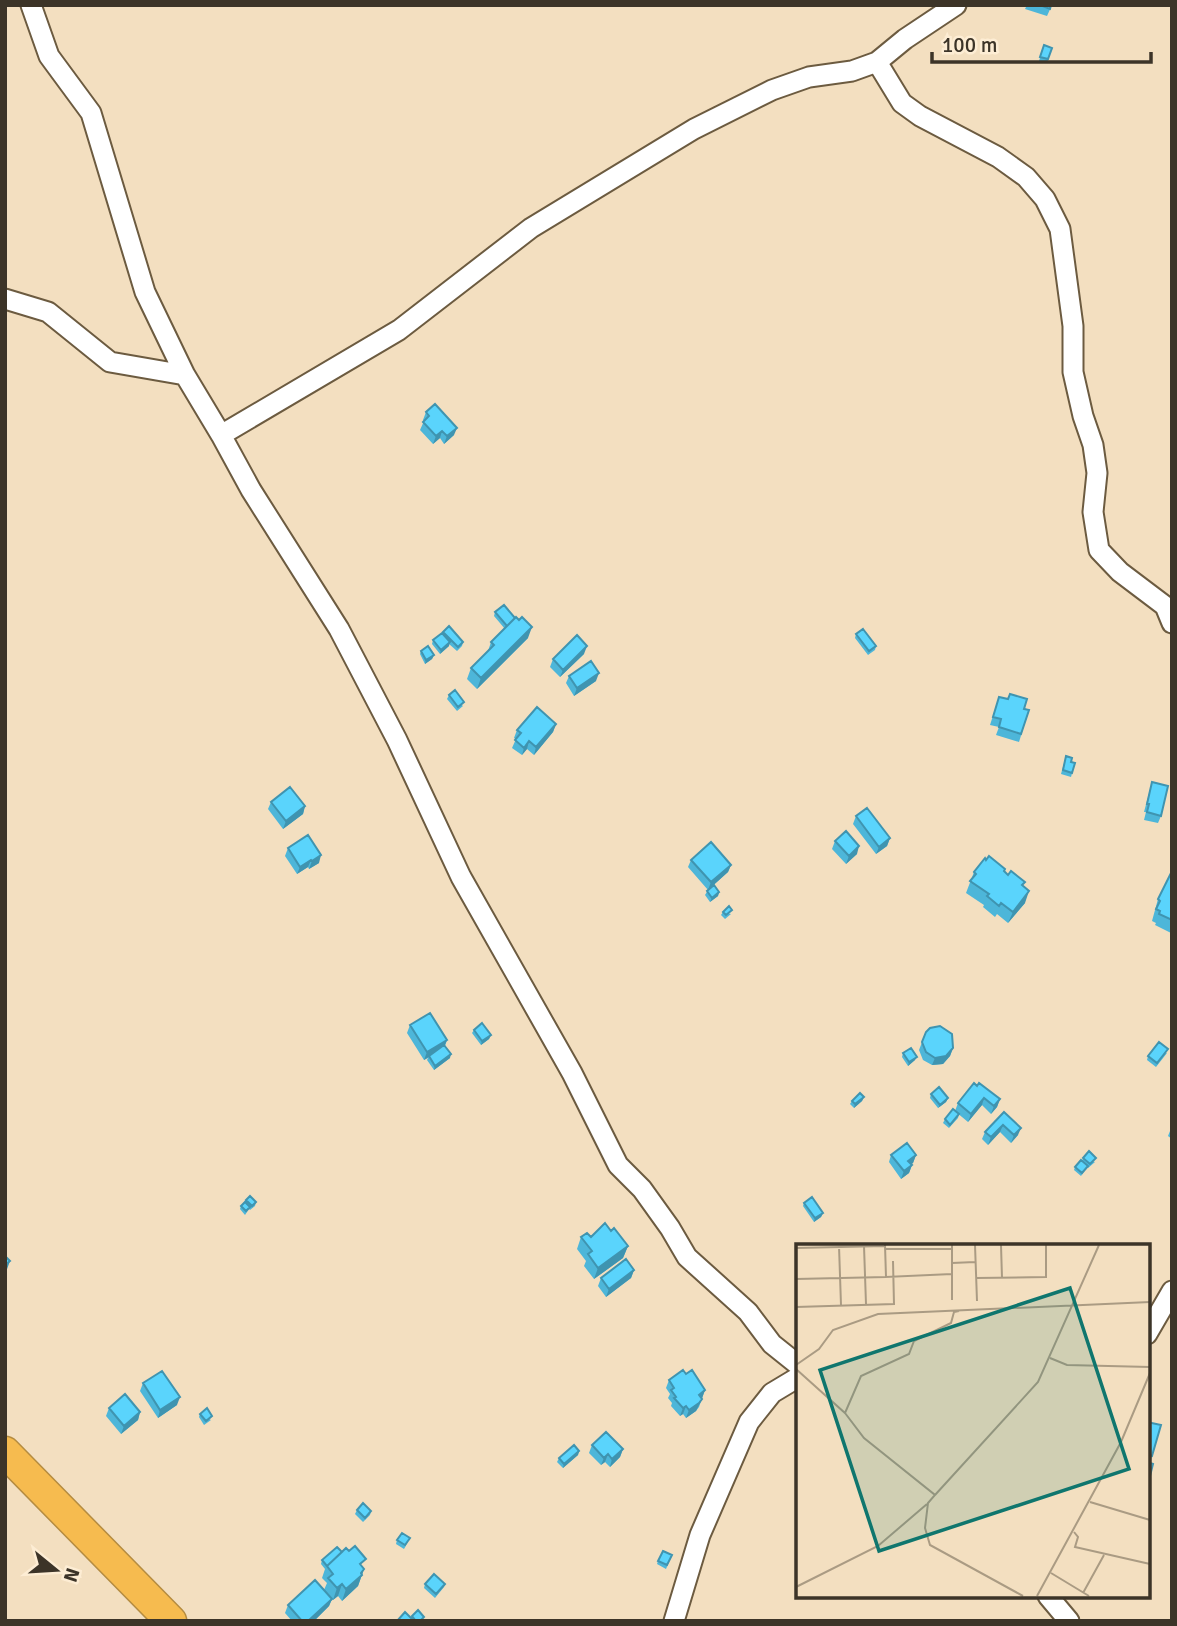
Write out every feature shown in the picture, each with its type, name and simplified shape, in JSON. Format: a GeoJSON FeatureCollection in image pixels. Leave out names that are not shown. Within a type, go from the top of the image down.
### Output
{"type":"FeatureCollection","features":[{"type":"Feature","properties":{"kind":"highway"},"geometry":{"type":"LineString","coordinates":[[5,1452],[171,1621]]}},
{"type":"Feature","properties":{"kind":"street"},"geometry":{"type":"LineString","coordinates":[[31,5],[49,56],[91,113],[145,292],[185,375],[222,435],[251,490],[339,629],[397,740],[461,877],[572,1073],[618,1165],[642,1189],[687,1257],[748,1312],[772,1343],[796,1363]]}},
{"type":"Feature","properties":{"kind":"street"},"geometry":{"type":"LineString","coordinates":[[222,435],[399,330],[531,228],[694,129],[784,86],[809,77],[852,71],[877,62],[905,39],[956,5]]}},
{"type":"Feature","properties":{"kind":"street"},"geometry":{"type":"LineString","coordinates":[[877,62],[902,103],[920,116],[998,158],[1026,177],[1045,199],[1060,229],[1073,326],[1073,372],[1093,445],[1097,473],[1093,512],[1099,550],[1120,572],[1165,606],[1172,623]]}},
{"type":"Feature","properties":{"kind":"street"},"geometry":{"type":"LineString","coordinates":[[5,299],[48,312],[110,362],[185,375]]}},
{"type":"Feature","properties":{"kind":"street"},"geometry":{"type":"LineString","coordinates":[[1149,1331],[1172,1291]]}},
{"type":"Feature","properties":{"kind":"street"},"geometry":{"type":"LineString","coordinates":[[674,1621],[700,1535],[749,1422],[772,1393],[796,1379]]}},
{"type":"Feature","properties":{"kind":"street"},"geometry":{"type":"LineString","coordinates":[[1050,1598],[1064,1613]]}},
{"type":"Feature","properties":{"kind":"building"},"geometry":{"type":"Polygon","coordinates":[[[1044,45],[1052,48],[1048,59],[1040,57],[1044,45]]]}},
{"type":"Feature","properties":{"kind":"building"},"geometry":{"type":"Polygon","coordinates":[[[435,404],[457,428],[447,436],[442,431],[436,436],[423,422],[429,416],[426,412],[435,404]]]}},
{"type":"Feature","properties":{"kind":"building"},"geometry":{"type":"Polygon","coordinates":[[[504,605],[515,618],[507,626],[495,612],[504,605]]]}},
{"type":"Feature","properties":{"kind":"building"},"geometry":{"type":"Polygon","coordinates":[[[516,617],[519,620],[522,617],[532,627],[481,678],[471,668],[494,645],[491,642],[516,617]]]}},
{"type":"Feature","properties":{"kind":"building"},"geometry":{"type":"Polygon","coordinates":[[[449,626],[463,642],[458,647],[443,632],[449,626]]]}},
{"type":"Feature","properties":{"kind":"building"},"geometry":{"type":"Polygon","coordinates":[[[863,629],[876,646],[869,651],[856,634],[863,629]]]}},
{"type":"Feature","properties":{"kind":"building"},"geometry":{"type":"Polygon","coordinates":[[[442,633],[450,642],[441,650],[433,640],[442,633]]]}},
{"type":"Feature","properties":{"kind":"building"},"geometry":{"type":"Polygon","coordinates":[[[577,635],[587,646],[563,670],[553,659],[577,635]]]}},
{"type":"Feature","properties":{"kind":"building"},"geometry":{"type":"Polygon","coordinates":[[[428,646],[434,655],[426,660],[421,651],[428,646]]]}},
{"type":"Feature","properties":{"kind":"building"},"geometry":{"type":"Polygon","coordinates":[[[591,661],[599,673],[577,688],[569,676],[591,661]]]}},
{"type":"Feature","properties":{"kind":"building"},"geometry":{"type":"Polygon","coordinates":[[[455,690],[464,702],[458,707],[449,695],[455,690]]]}},
{"type":"Feature","properties":{"kind":"building"},"geometry":{"type":"Polygon","coordinates":[[[1010,694],[1027,699],[1024,709],[1029,710],[1021,734],[999,727],[1001,719],[993,717],[999,697],[1008,699],[1010,694]]]}},
{"type":"Feature","properties":{"kind":"building"},"geometry":{"type":"Polygon","coordinates":[[[537,707],[556,724],[536,747],[529,741],[524,748],[515,740],[521,733],[517,730],[537,707]]]}},
{"type":"Feature","properties":{"kind":"building"},"geometry":{"type":"Polygon","coordinates":[[[1066,756],[1072,758],[1071,762],[1075,763],[1072,773],[1063,770],[1066,756]]]}},
{"type":"Feature","properties":{"kind":"building"},"geometry":{"type":"Polygon","coordinates":[[[1152,782],[1168,786],[1161,816],[1147,812],[1152,782]]]}},
{"type":"Feature","properties":{"kind":"building"},"geometry":{"type":"Polygon","coordinates":[[[290,787],[305,806],[286,821],[271,802],[290,787]]]}},
{"type":"Feature","properties":{"kind":"building"},"geometry":{"type":"Polygon","coordinates":[[[867,808],[890,838],[879,847],[856,816],[867,808]]]}},
{"type":"Feature","properties":{"kind":"building"},"geometry":{"type":"Polygon","coordinates":[[[846,831],[859,846],[849,856],[835,841],[846,831]]]}},
{"type":"Feature","properties":{"kind":"building"},"geometry":{"type":"Polygon","coordinates":[[[308,835],[321,855],[300,867],[288,848],[308,835]]]}},
{"type":"Feature","properties":{"kind":"building"},"geometry":{"type":"Polygon","coordinates":[[[711,842],[731,865],[711,882],[691,860],[711,842]]]}},
{"type":"Feature","properties":{"kind":"building"},"geometry":{"type":"Polygon","coordinates":[[[989,856],[1005,869],[1008,875],[1011,871],[1025,882],[1022,885],[1029,891],[1013,912],[1001,903],[999,906],[987,896],[989,894],[970,881],[976,874],[974,872],[989,856]]]}},
{"type":"Feature","properties":{"kind":"building"},"geometry":{"type":"Polygon","coordinates":[[[1172,871],[1172,920],[1159,914],[1160,911],[1156,909],[1172,871]]]}},
{"type":"Feature","properties":{"kind":"building"},"geometry":{"type":"Polygon","coordinates":[[[714,885],[719,892],[712,898],[707,891],[714,885]]]}},
{"type":"Feature","properties":{"kind":"building"},"geometry":{"type":"Polygon","coordinates":[[[729,906],[732,910],[726,915],[723,912],[729,906]]]}},
{"type":"Feature","properties":{"kind":"building"},"geometry":{"type":"Polygon","coordinates":[[[430,1013],[447,1040],[427,1052],[410,1025],[430,1013]]]}},
{"type":"Feature","properties":{"kind":"building"},"geometry":{"type":"Polygon","coordinates":[[[482,1023],[491,1035],[482,1041],[474,1030],[482,1023]]]}},
{"type":"Feature","properties":{"kind":"building"},"geometry":{"type":"Polygon","coordinates":[[[940,1026],[952,1034],[953,1048],[946,1056],[935,1058],[926,1052],[922,1042],[930,1028],[940,1026]]]}},
{"type":"Feature","properties":{"kind":"building"},"geometry":{"type":"Polygon","coordinates":[[[1159,1042],[1168,1049],[1157,1063],[1148,1056],[1159,1042]]]}},
{"type":"Feature","properties":{"kind":"building"},"geometry":{"type":"Polygon","coordinates":[[[444,1045],[451,1054],[435,1066],[429,1056],[444,1045]]]}},
{"type":"Feature","properties":{"kind":"building"},"geometry":{"type":"Polygon","coordinates":[[[911,1048],[917,1057],[909,1062],[903,1053],[911,1048]]]}},
{"type":"Feature","properties":{"kind":"building"},"geometry":{"type":"Polygon","coordinates":[[[974,1083],[977,1086],[979,1083],[1000,1099],[994,1106],[984,1098],[971,1114],[958,1103],[974,1083]]]}},
{"type":"Feature","properties":{"kind":"building"},"geometry":{"type":"Polygon","coordinates":[[[939,1087],[948,1098],[940,1105],[931,1094],[939,1087]]]}},
{"type":"Feature","properties":{"kind":"building"},"geometry":{"type":"Polygon","coordinates":[[[860,1093],[864,1097],[855,1104],[852,1101],[860,1093]]]}},
{"type":"Feature","properties":{"kind":"building"},"geometry":{"type":"Polygon","coordinates":[[[953,1109],[959,1114],[950,1125],[945,1119],[953,1109]]]}},
{"type":"Feature","properties":{"kind":"building"},"geometry":{"type":"Polygon","coordinates":[[[1004,1112],[1021,1128],[1014,1135],[1003,1125],[991,1137],[985,1132],[1004,1112]]]}},
{"type":"Feature","properties":{"kind":"building"},"geometry":{"type":"Polygon","coordinates":[[[907,1143],[916,1155],[908,1161],[912,1165],[904,1171],[891,1155],[907,1143]]]}},
{"type":"Feature","properties":{"kind":"building"},"geometry":{"type":"Polygon","coordinates":[[[1089,1151],[1096,1158],[1090,1164],[1083,1158],[1089,1151]]]}},
{"type":"Feature","properties":{"kind":"building"},"geometry":{"type":"Polygon","coordinates":[[[1081,1160],[1088,1166],[1082,1173],[1075,1167],[1081,1160]]]}},
{"type":"Feature","properties":{"kind":"building"},"geometry":{"type":"Polygon","coordinates":[[[250,1196],[256,1202],[252,1206],[246,1200],[250,1196]]]}},
{"type":"Feature","properties":{"kind":"building"},"geometry":{"type":"Polygon","coordinates":[[[812,1197],[823,1213],[815,1218],[804,1203],[812,1197]]]}},
{"type":"Feature","properties":{"kind":"building"},"geometry":{"type":"Polygon","coordinates":[[[245,1202],[250,1207],[246,1211],[241,1206],[245,1202]]]}},
{"type":"Feature","properties":{"kind":"building"},"geometry":{"type":"Polygon","coordinates":[[[605,1223],[611,1231],[614,1228],[628,1246],[598,1268],[588,1254],[592,1251],[581,1237],[587,1233],[591,1237],[605,1223]]]}},
{"type":"Feature","properties":{"kind":"building"},"geometry":{"type":"Polygon","coordinates":[[[626,1259],[634,1270],[609,1289],[601,1278],[626,1259]]]}},
{"type":"Feature","properties":{"kind":"building"},"geometry":{"type":"Polygon","coordinates":[[[683,1370],[686,1374],[692,1370],[705,1390],[699,1395],[702,1399],[699,1403],[689,1410],[686,1406],[683,1408],[674,1398],[676,1397],[671,1390],[674,1388],[669,1380],[683,1370]]]}},
{"type":"Feature","properties":{"kind":"building"},"geometry":{"type":"Polygon","coordinates":[[[162,1371],[180,1397],[160,1410],[143,1383],[162,1371]]]}},
{"type":"Feature","properties":{"kind":"building"},"geometry":{"type":"Polygon","coordinates":[[[125,1394],[140,1412],[124,1426],[109,1408],[125,1394]]]}},
{"type":"Feature","properties":{"kind":"building"},"geometry":{"type":"Polygon","coordinates":[[[207,1408],[212,1416],[206,1421],[200,1414],[207,1408]]]}},
{"type":"Feature","properties":{"kind":"building"},"geometry":{"type":"Polygon","coordinates":[[[1149,1422],[1161,1425],[1152,1456],[1149,1455],[1149,1422]]]}},
{"type":"Feature","properties":{"kind":"building"},"geometry":{"type":"Polygon","coordinates":[[[606,1432],[623,1449],[612,1459],[608,1454],[604,1458],[592,1445],[606,1432]]]}},
{"type":"Feature","properties":{"kind":"building"},"geometry":{"type":"Polygon","coordinates":[[[574,1445],[579,1451],[564,1464],[559,1458],[574,1445]]]}},
{"type":"Feature","properties":{"kind":"building"},"geometry":{"type":"Polygon","coordinates":[[[1149,1463],[1153,1464],[1149,1476],[1149,1463]]]}},
{"type":"Feature","properties":{"kind":"building"},"geometry":{"type":"Polygon","coordinates":[[[363,1503],[371,1511],[365,1518],[357,1510],[363,1503]]]}},
{"type":"Feature","properties":{"kind":"building"},"geometry":{"type":"Polygon","coordinates":[[[402,1533],[410,1538],[405,1545],[397,1540],[402,1533]]]}},
{"type":"Feature","properties":{"kind":"building"},"geometry":{"type":"Polygon","coordinates":[[[355,1546],[366,1559],[360,1564],[364,1569],[362,1575],[346,1589],[342,1584],[337,1588],[328,1578],[333,1574],[327,1566],[346,1548],[349,1551],[355,1546]]]}},
{"type":"Feature","properties":{"kind":"building"},"geometry":{"type":"Polygon","coordinates":[[[337,1547],[342,1552],[327,1566],[322,1560],[337,1547]]]}},
{"type":"Feature","properties":{"kind":"building"},"geometry":{"type":"Polygon","coordinates":[[[663,1551],[672,1555],[667,1565],[658,1561],[663,1551]]]}},
{"type":"Feature","properties":{"kind":"building"},"geometry":{"type":"Polygon","coordinates":[[[434,1574],[445,1584],[436,1594],[425,1584],[434,1574]]]}},
{"type":"Feature","properties":{"kind":"building"},"geometry":{"type":"Polygon","coordinates":[[[315,1580],[332,1599],[308,1621],[302,1621],[288,1605],[315,1580]]]}},
{"type":"Feature","properties":{"kind":"building"},"geometry":{"type":"Polygon","coordinates":[[[418,1610],[424,1617],[416,1621],[412,1616],[418,1610]]]}},
{"type":"Feature","properties":{"kind":"building"},"geometry":{"type":"Polygon","coordinates":[[[405,1612],[414,1621],[397,1621],[405,1612]]]}}]}
